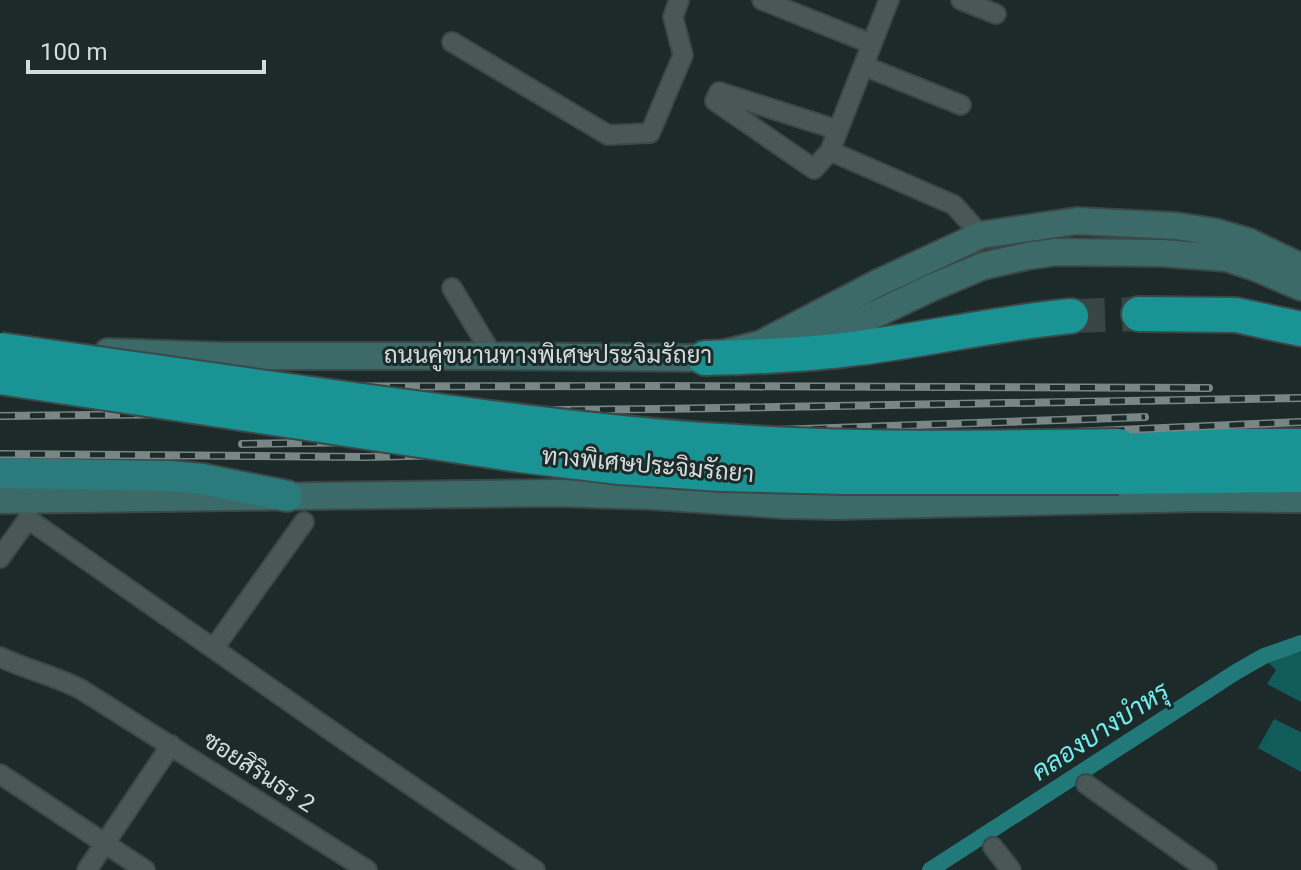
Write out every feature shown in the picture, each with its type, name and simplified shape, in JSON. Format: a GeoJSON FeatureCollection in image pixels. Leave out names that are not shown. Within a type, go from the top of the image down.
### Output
{"type":"FeatureCollection","features":[{"type":"Feature","properties":{"kind":"highway"},"geometry":{"type":"LineString","coordinates":[[1139,314],[1236,315],[1301,329]]}},
{"type":"Feature","properties":{"kind":"highway"},"geometry":{"type":"LineString","coordinates":[[705,358],[798,355],[1071,316]]}},
{"type":"Feature","properties":{"kind":"highway","name":"ทางพิเศษประจิมรัถยา"},"geometry":{"type":"LineString","coordinates":[[0,349],[499,419],[720,441],[967,448],[1301,446]]}},
{"type":"Feature","properties":{"kind":"highway","name":"ทางพิเศษประจิมรัถยา"},"geometry":{"type":"LineString","coordinates":[[0,377],[619,467],[721,474],[858,477],[1301,475]]}},
{"type":"Feature","properties":{"kind":"main road","name":"ถนนคู่ขนานทางพิเศษประจิมรัถยา"},"geometry":{"type":"LineString","coordinates":[[0,349],[224,356],[705,358],[761,344],[878,283],[981,235],[1077,221],[1176,226],[1215,232],[1249,242],[1301,267]]}},
{"type":"Feature","properties":{"kind":"main road"},"geometry":{"type":"LineString","coordinates":[[761,344],[814,335],[857,323],[983,266],[1056,252],[1195,254],[1227,258],[1301,287]]}},
{"type":"Feature","properties":{"kind":"main road"},"geometry":{"type":"LineString","coordinates":[[0,473],[169,476],[202,479],[287,496]]}},
{"type":"Feature","properties":{"kind":"main road"},"geometry":{"type":"LineString","coordinates":[[652,496],[824,485],[1301,484]]}},
{"type":"Feature","properties":{"kind":"main road"},"geometry":{"type":"LineString","coordinates":[[0,500],[28,509],[287,496],[557,493],[836,506],[1202,498],[1301,499]]}},
{"type":"Feature","properties":{"kind":"street"},"geometry":{"type":"LineString","coordinates":[[452,42],[608,135],[650,133],[683,55],[673,17],[679,0]]}},
{"type":"Feature","properties":{"kind":"street"},"geometry":{"type":"LineString","coordinates":[[762,0],[872,44]]}},
{"type":"Feature","properties":{"kind":"street"},"geometry":{"type":"LineString","coordinates":[[838,130],[719,92],[715,101],[814,169],[830,151],[889,0]]}},
{"type":"Feature","properties":{"kind":"street"},"geometry":{"type":"LineString","coordinates":[[961,0],[996,14]]}},
{"type":"Feature","properties":{"kind":"street"},"geometry":{"type":"LineString","coordinates":[[864,66],[961,105]]}},
{"type":"Feature","properties":{"kind":"street"},"geometry":{"type":"LineString","coordinates":[[830,151],[954,205],[981,235]]}},
{"type":"Feature","properties":{"kind":"street"},"geometry":{"type":"LineString","coordinates":[[452,288],[493,356]]}},
{"type":"Feature","properties":{"kind":"street"},"geometry":{"type":"LineString","coordinates":[[0,558],[28,509],[214,648],[535,870]]}},
{"type":"Feature","properties":{"kind":"street"},"geometry":{"type":"LineString","coordinates":[[214,648],[304,522]]}},
{"type":"Feature","properties":{"kind":"street"},"geometry":{"type":"LineString","coordinates":[[0,657],[61,679],[171,745]]}},
{"type":"Feature","properties":{"kind":"street","name":"ซอยสิรินธร 2"},"geometry":{"type":"LineString","coordinates":[[87,870],[171,745],[367,870]]}},
{"type":"Feature","properties":{"kind":"street"},"geometry":{"type":"LineString","coordinates":[[0,774],[145,870]]}},
{"type":"Feature","properties":{"kind":"street"},"geometry":{"type":"LineString","coordinates":[[1086,784],[1204,869]]}},
{"type":"Feature","properties":{"kind":"street"},"geometry":{"type":"LineString","coordinates":[[993,847],[1011,870]]}},
{"type":"Feature","properties":{"kind":"shaded area"},"geometry":{"type":"Polygon","coordinates":[[[1301,652],[1301,702],[1267,684],[1276,670],[1267,661],[1301,652]]]}},
{"type":"Feature","properties":{"kind":"shaded area"},"geometry":{"type":"Polygon","coordinates":[[[1274,719],[1301,732],[1301,772],[1258,748],[1274,719]]]}},
{"type":"Feature","properties":{"kind":"waterway","name":"คลองบางบำหรุ"},"geometry":{"type":"LineString","coordinates":[[930,870],[1236,672],[1264,656],[1301,643]]}},
{"type":"Feature","properties":{"kind":"tunnel"},"geometry":{"type":"LineString","coordinates":[[1071,316],[1139,314]]}},
{"type":"Feature","properties":{"kind":"railway"},"geometry":{"type":"LineString","coordinates":[[0,387],[1209,388]]}},
{"type":"Feature","properties":{"kind":"railway"},"geometry":{"type":"LineString","coordinates":[[0,416],[1301,398]]}},
{"type":"Feature","properties":{"kind":"railway"},"geometry":{"type":"LineString","coordinates":[[242,444],[494,440],[1145,417]]}},
{"type":"Feature","properties":{"kind":"railway"},"geometry":{"type":"LineString","coordinates":[[0,454],[366,457],[686,449],[1301,422]]}}]}
